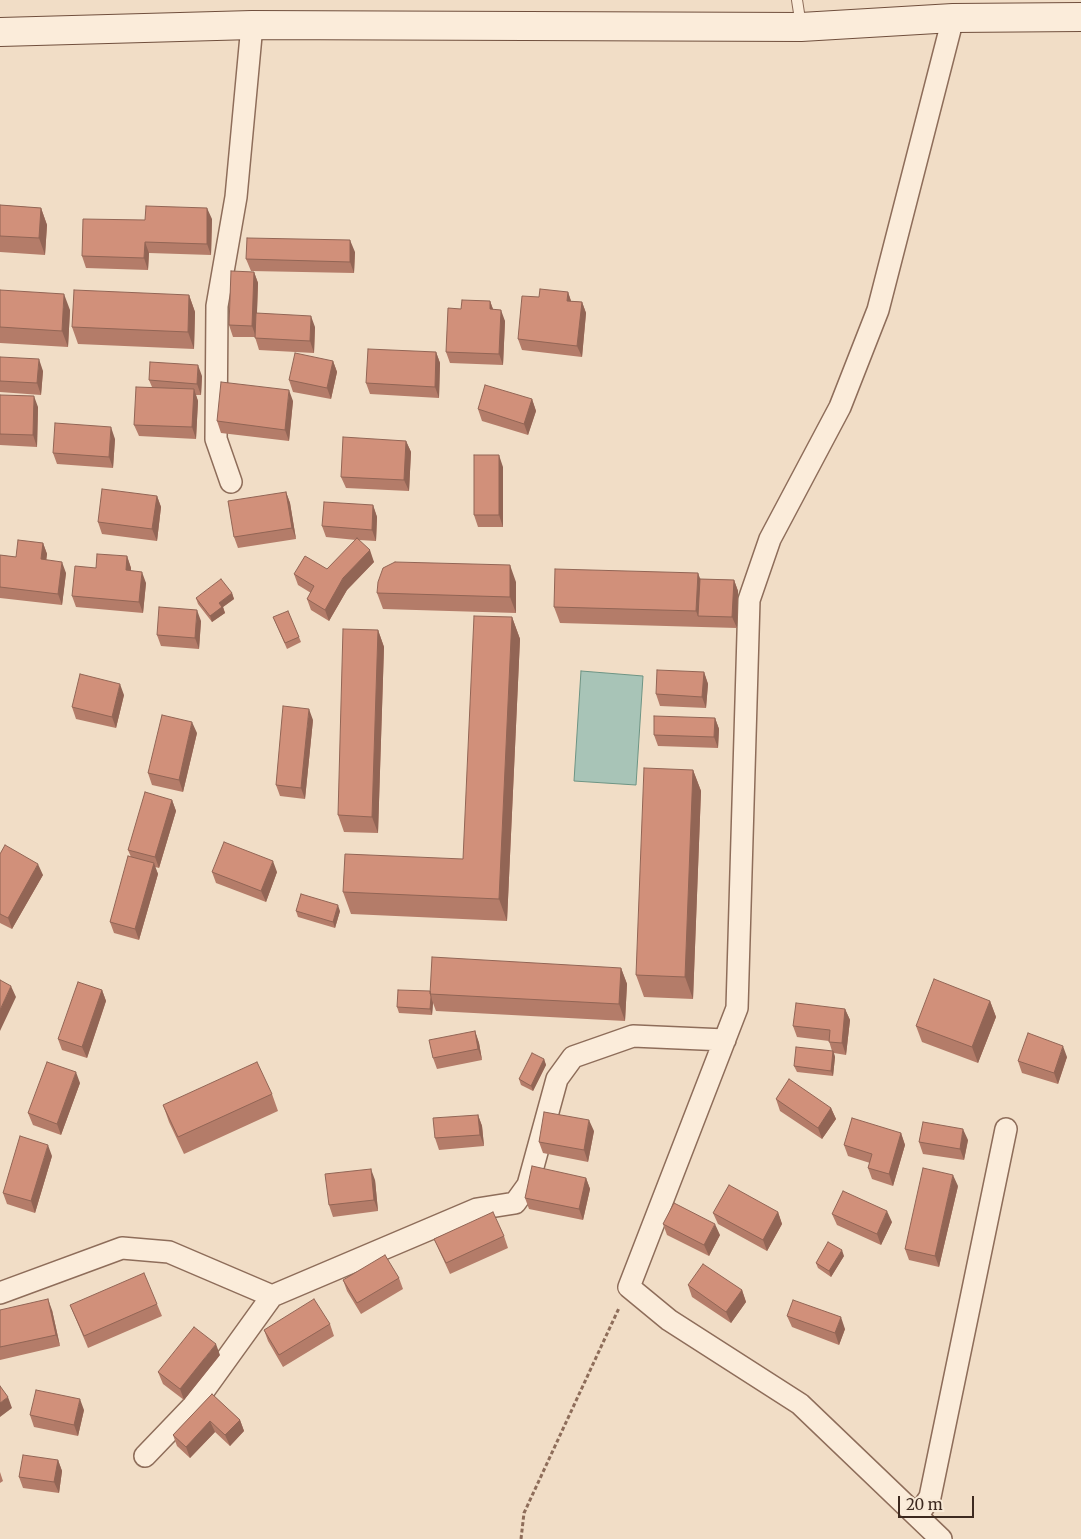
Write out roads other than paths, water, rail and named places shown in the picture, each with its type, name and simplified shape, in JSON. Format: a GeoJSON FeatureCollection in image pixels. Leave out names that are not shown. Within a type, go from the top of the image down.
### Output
{"type":"FeatureCollection","features":[{"type":"Feature","properties":{"kind":"main road"},"geometry":{"type":"LineString","coordinates":[[0,32],[252,25],[801,27],[953,18],[1081,17]]}},
{"type":"Feature","properties":{"kind":"street"},"geometry":{"type":"LineString","coordinates":[[942,1539],[800,1404],[669,1320],[629,1287],[737,1008],[749,600],[770,539],[840,407],[878,310],[953,18]]}},
{"type":"Feature","properties":{"kind":"street"},"geometry":{"type":"LineString","coordinates":[[231,482],[216,439],[217,306],[236,197],[252,25]]}},
{"type":"Feature","properties":{"kind":"street"},"geometry":{"type":"LineString","coordinates":[[145,1456],[192,1407],[272,1296],[477,1209],[515,1203],[528,1185],[557,1079],[573,1057],[633,1036],[725,1040]]}},
{"type":"Feature","properties":{"kind":"street"},"geometry":{"type":"LineString","coordinates":[[918,1515],[930,1496],[1006,1130]]}},
{"type":"Feature","properties":{"kind":"street"},"geometry":{"type":"LineString","coordinates":[[0,1293],[122,1248],[169,1252],[272,1296]]}},
{"type":"Feature","properties":{"kind":"lane"},"geometry":{"type":"LineString","coordinates":[[797,0],[801,27]]}}]}
